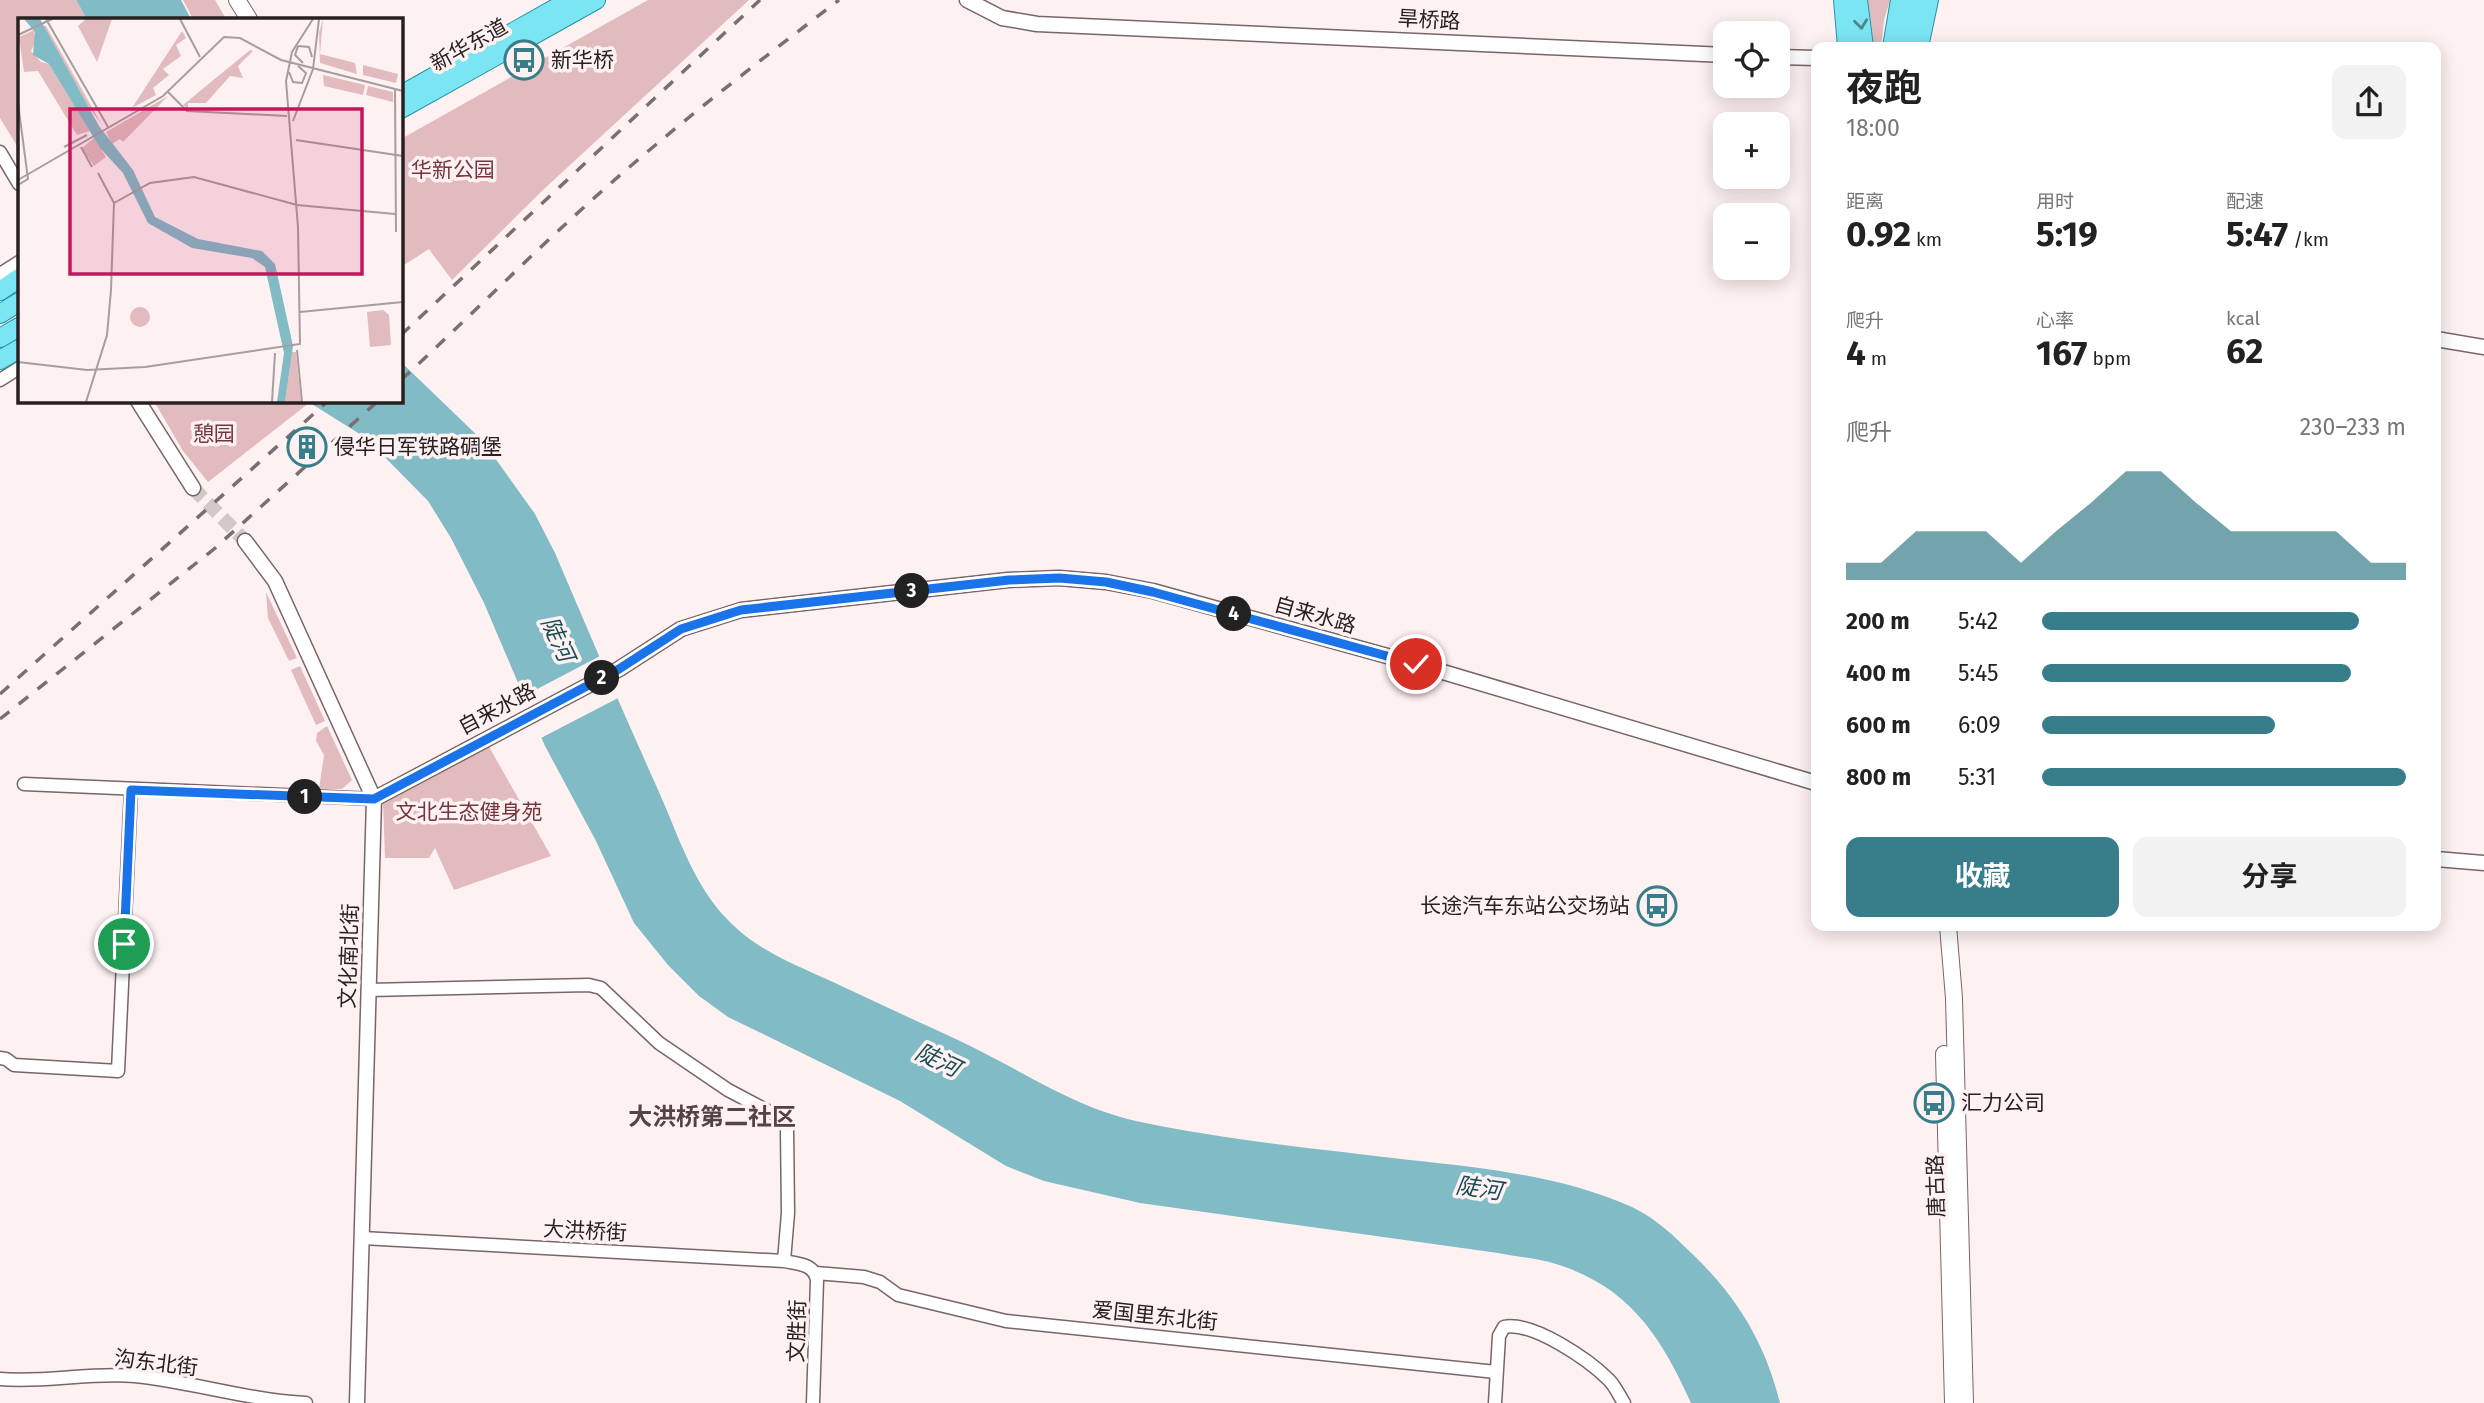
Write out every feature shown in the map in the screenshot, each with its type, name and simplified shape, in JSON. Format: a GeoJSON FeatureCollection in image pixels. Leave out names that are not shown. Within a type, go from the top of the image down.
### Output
{"type":"FeatureCollection","features":[{"type":"Feature","properties":{"kind":"main road"},"geometry":{"type":"LineString","coordinates":[[237,0],[248,18]]}},
{"type":"Feature","properties":{"kind":"main road","name":"新华东道"},"geometry":{"type":"LineString","coordinates":[[402,93],[570,0]]}},
{"type":"Feature","properties":{"kind":"main road","name":"新华东道"},"geometry":{"type":"LineString","coordinates":[[402,108],[596,0]]}},
{"type":"Feature","properties":{"kind":"main road"},"geometry":{"type":"LineString","coordinates":[[1843,0],[1847,42]]}},
{"type":"Feature","properties":{"kind":"main road"},"geometry":{"type":"LineString","coordinates":[[1858,0],[1863,42]]}},
{"type":"Feature","properties":{"kind":"main road"},"geometry":{"type":"LineString","coordinates":[[1893,42],[1900,0]]}},
{"type":"Feature","properties":{"kind":"main road"},"geometry":{"type":"LineString","coordinates":[[1906,42],[1914,0]]}},
{"type":"Feature","properties":{"kind":"main road"},"geometry":{"type":"LineString","coordinates":[[1920,42],[1929,0]]}},
{"type":"Feature","properties":{"kind":"main road"},"geometry":{"type":"LineString","coordinates":[[0,291],[18,279]]}},
{"type":"Feature","properties":{"kind":"main road"},"geometry":{"type":"LineString","coordinates":[[0,314],[18,303]]}},
{"type":"Feature","properties":{"kind":"main road"},"geometry":{"type":"LineString","coordinates":[[0,338],[18,328]]}},
{"type":"Feature","properties":{"kind":"main road"},"geometry":{"type":"LineString","coordinates":[[0,360],[18,350]]}},
{"type":"Feature","properties":{"kind":"main road","name":"唐古路"},"geometry":{"type":"LineString","coordinates":[[1937,931],[1943,999],[1953,1403]]}},
{"type":"Feature","properties":{"kind":"main road","name":"唐古路"},"geometry":{"type":"LineString","coordinates":[[1948,931],[1954,999],[1965,1403]]}},
{"type":"Feature","properties":{"kind":"street","name":"旱桥路"},"geometry":{"type":"LineString","coordinates":[[967,0],[1002,18],[1037,24],[1713,53]]}},
{"type":"Feature","properties":{"kind":"street"},"geometry":{"type":"LineString","coordinates":[[1790,57],[1811,58]]}},
{"type":"Feature","properties":{"kind":"street"},"geometry":{"type":"LineString","coordinates":[[0,152],[18,182]]}},
{"type":"Feature","properties":{"kind":"street"},"geometry":{"type":"LineString","coordinates":[[0,274],[18,263]]}},
{"type":"Feature","properties":{"kind":"street"},"geometry":{"type":"LineString","coordinates":[[2441,340],[2484,346]]}},
{"type":"Feature","properties":{"kind":"street"},"geometry":{"type":"LineString","coordinates":[[0,380],[18,369]]}},
{"type":"Feature","properties":{"kind":"street"},"geometry":{"type":"LineString","coordinates":[[139,402],[193,488]]}},
{"type":"Feature","properties":{"kind":"street","name":"文化南北街"},"geometry":{"type":"LineString","coordinates":[[244,541],[275,581],[374,799],[357,1403]]}},
{"type":"Feature","properties":{"kind":"street","name":"自来水路"},"geometry":{"type":"LineString","coordinates":[[374,799],[619,669],[681,629],[741,610],[1009,580],[1059,578],[1142,589],[1193,602],[1429,668],[1811,782]]}},
{"type":"Feature","properties":{"kind":"street"},"geometry":{"type":"LineString","coordinates":[[24,785],[374,799]]}},
{"type":"Feature","properties":{"kind":"street"},"geometry":{"type":"LineString","coordinates":[[0,1058],[14,1065],[118,1071],[131,790]]}},
{"type":"Feature","properties":{"kind":"street"},"geometry":{"type":"LineString","coordinates":[[2441,859],[2484,863]]}},
{"type":"Feature","properties":{"kind":"street"},"geometry":{"type":"LineString","coordinates":[[369,990],[589,985],[601,988],[659,1043],[728,1090],[783,1119],[787,1129],[788,1213],[785,1261]]}},
{"type":"Feature","properties":{"kind":"street","name":"大洪桥街"},"geometry":{"type":"LineString","coordinates":[[362,1238],[785,1261],[811,1269]]}},
{"type":"Feature","properties":{"kind":"street","name":"爱国里东北街"},"geometry":{"type":"LineString","coordinates":[[811,1269],[864,1277],[880,1282],[898,1295],[1006,1321],[1496,1372]]}},
{"type":"Feature","properties":{"kind":"street","name":"文胜街"},"geometry":{"type":"LineString","coordinates":[[811,1269],[816,1356],[813,1403]]}},
{"type":"Feature","properties":{"kind":"street"},"geometry":{"type":"LineString","coordinates":[[1494,1403],[1499,1336],[1504,1327],[1514,1325],[1553,1340],[1585,1359],[1611,1382],[1624,1403]]}},
{"type":"Feature","properties":{"kind":"street","name":"沟东北街"},"geometry":{"type":"LineString","coordinates":[[0,1379],[26,1381],[136,1376],[281,1402],[306,1403]]}},
{"type":"Feature","properties":{"kind":"green space"},"geometry":{"type":"Polygon","coordinates":[[[0,0],[76,0],[86,18],[18,18],[18,147],[0,118],[0,0]]]}},
{"type":"Feature","properties":{"kind":"green space"},"geometry":{"type":"Polygon","coordinates":[[[183,0],[215,0],[225,18],[192,18],[183,0]]]}},
{"type":"Feature","properties":{"kind":"green space","name":"华新公园"},"geometry":{"type":"Polygon","coordinates":[[[648,0],[749,0],[544,189],[452,280],[429,249],[402,266],[402,138],[648,0]]]}},
{"type":"Feature","properties":{"kind":"green space"},"geometry":{"type":"Polygon","coordinates":[[[1867,0],[1890,0],[1882,42],[1871,42],[1867,0]]]}},
{"type":"Feature","properties":{"kind":"green space","name":"憩园"},"geometry":{"type":"Polygon","coordinates":[[[155,402],[309,403],[208,482],[183,451],[155,402]]]}},
{"type":"Feature","properties":{"kind":"green space"},"geometry":{"type":"Polygon","coordinates":[[[266,592],[297,658],[289,661],[268,618],[266,592]]]}},
{"type":"Feature","properties":{"kind":"green space"},"geometry":{"type":"Polygon","coordinates":[[[300,666],[325,721],[316,725],[291,670],[300,666]]]}},
{"type":"Feature","properties":{"kind":"green space"},"geometry":{"type":"Polygon","coordinates":[[[327,726],[352,780],[342,789],[319,789],[324,755],[316,741],[317,733],[327,726]]]}},
{"type":"Feature","properties":{"kind":"green space","name":"文北生态健身苑"},"geometry":{"type":"Polygon","coordinates":[[[488,745],[551,856],[454,890],[435,848],[429,858],[385,858],[383,802],[488,745]]]}},
{"type":"Feature","properties":{"kind":"water"},"geometry":{"type":"Polygon","coordinates":[[[76,0],[181,0],[190,18],[86,18],[76,0]]]}},
{"type":"Feature","properties":{"kind":"water","name":"陡河"},"geometry":{"type":"Polygon","coordinates":[[[402,363],[482,440],[535,514],[555,553],[696,876],[716,907],[751,940],[791,963],[958,1040],[1066,1096],[1112,1114],[1170,1128],[1238,1139],[1523,1175],[1578,1188],[1632,1207],[1653,1219],[1672,1235],[1702,1263],[1732,1298],[1756,1337],[1780,1403],[1691,1403],[1668,1357],[1640,1317],[1604,1286],[1556,1264],[1498,1253],[1140,1203],[1044,1181],[1006,1166],[900,1101],[728,1017],[699,996],[668,965],[634,923],[596,841],[545,746],[484,603],[451,538],[428,501],[366,438],[309,402],[402,402],[402,363]]]}},
{"type":"Feature","properties":{"kind":"pier"},"geometry":{"type":"Polygon","coordinates":[[[602,655],[620,697],[539,739],[520,698],[602,655]]]}},
{"type":"Feature","properties":{"kind":"tunnel"},"geometry":{"type":"LineString","coordinates":[[193,488],[245,541]]}},
{"type":"Feature","properties":{"kind":"railway"},"geometry":{"type":"LineString","coordinates":[[402,334],[760,0]]}},
{"type":"Feature","properties":{"kind":"railway"},"geometry":{"type":"LineString","coordinates":[[402,379],[611,183],[752,67],[839,0]]}},
{"type":"Feature","properties":{"kind":"railway"},"geometry":{"type":"LineString","coordinates":[[0,694],[327,402]]}},
{"type":"Feature","properties":{"kind":"railway"},"geometry":{"type":"LineString","coordinates":[[0,719],[214,549],[377,402]]}},
{"type":"Feature","properties":{"kind":"place","name":"新华桥"},"geometry":{"type":"Point","coordinates":[524,60]}},
{"type":"Feature","properties":{"kind":"place","name":"侵华日军铁路碉堡"},"geometry":{"type":"Point","coordinates":[307,447]}},
{"type":"Feature","properties":{"kind":"place","name":"长途汽车东站公交场站"},"geometry":{"type":"Point","coordinates":[1657,906]}},
{"type":"Feature","properties":{"kind":"place","name":"汇力公司"},"geometry":{"type":"Point","coordinates":[1934,1103]}},
{"type":"Feature","properties":{"kind":"district","name":"大洪桥第二社区"},"geometry":{"type":"Point","coordinates":[712,1117]}},
{"type":"Feature","properties":{"kind":"route"},"geometry":{"type":"LineString","coordinates":[[124,944],[131,790],[374,799],[619,669],[681,629],[741,610],[1009,580],[1059,578],[1106,582],[1153,592],[1416,664]]}}]}
